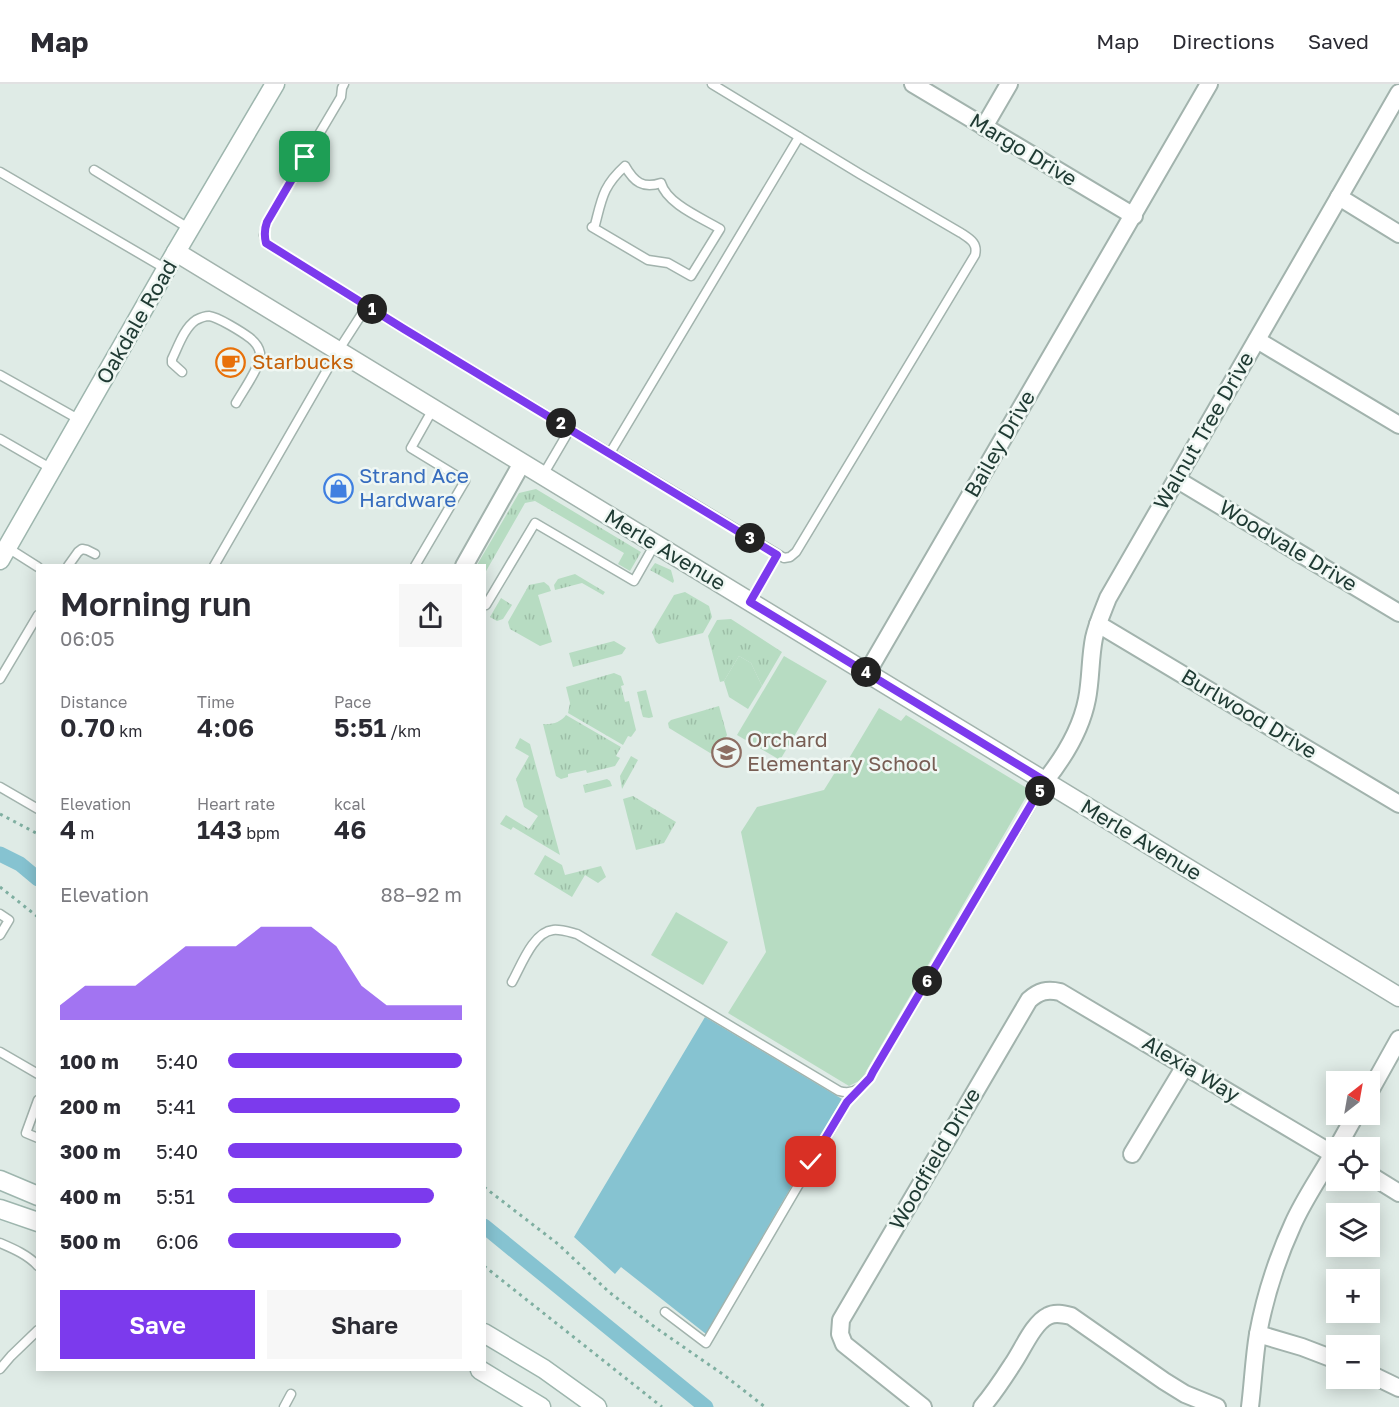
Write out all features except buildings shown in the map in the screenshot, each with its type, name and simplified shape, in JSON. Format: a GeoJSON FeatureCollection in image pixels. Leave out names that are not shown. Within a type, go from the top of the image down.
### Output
{"type":"FeatureCollection","features":[{"type":"Feature","properties":{"kind":"street","name":"Oakdale Road"},"geometry":{"type":"LineString","coordinates":[[2,550],[52,470],[275,84]]}},
{"type":"Feature","properties":{"kind":"street","name":"Margo Drive"},"geometry":{"type":"LineString","coordinates":[[913,84],[1134,216]]}},
{"type":"Feature","properties":{"kind":"street"},"geometry":{"type":"LineString","coordinates":[[984,127],[1009,84]]}},
{"type":"Feature","properties":{"kind":"street","name":"Bailey Drive"},"geometry":{"type":"LineString","coordinates":[[867,673],[1209,84]]}},
{"type":"Feature","properties":{"kind":"street","name":"Walnut Tree Drive"},"geometry":{"type":"LineString","coordinates":[[1045,781],[1071,745],[1080,723],[1087,698],[1092,651],[1098,624],[1108,598],[1399,93]]}},
{"type":"Feature","properties":{"kind":"street"},"geometry":{"type":"LineString","coordinates":[[1339,197],[1399,234]]}},
{"type":"Feature","properties":{"kind":"street","name":"Merle Avenue"},"geometry":{"type":"LineString","coordinates":[[176,252],[1399,997]]}},
{"type":"Feature","properties":{"kind":"street"},"geometry":{"type":"LineString","coordinates":[[1257,340],[1399,425]]}},
{"type":"Feature","properties":{"kind":"street"},"geometry":{"type":"LineString","coordinates":[[465,564],[522,463]]}},
{"type":"Feature","properties":{"kind":"street","name":"Woodvale Drive"},"geometry":{"type":"LineString","coordinates":[[1176,479],[1399,613]]}},
{"type":"Feature","properties":{"kind":"street","name":"Burlwood Drive"},"geometry":{"type":"LineString","coordinates":[[1098,624],[1399,804]]}},
{"type":"Feature","properties":{"kind":"street","name":"Alexia Way"},"geometry":{"type":"LineString","coordinates":[[1043,991],[1060,992],[1326,1145]]}},
{"type":"Feature","properties":{"kind":"street","name":"Woodfield Drive"},"geometry":{"type":"LineString","coordinates":[[923,1407],[844,1344],[840,1334],[841,1320],[1029,1000],[1043,991]]}},
{"type":"Feature","properties":{"kind":"street"},"geometry":{"type":"LineString","coordinates":[[1380,1073],[1399,1039]]}},
{"type":"Feature","properties":{"kind":"street"},"geometry":{"type":"LineString","coordinates":[[1132,1154],[1185,1066]]}},
{"type":"Feature","properties":{"kind":"street"},"geometry":{"type":"LineString","coordinates":[[1250,1407],[1258,1334],[1276,1266],[1293,1224],[1326,1167]]}},
{"type":"Feature","properties":{"kind":"street"},"geometry":{"type":"LineString","coordinates":[[0,1180],[36,1195]]}},
{"type":"Feature","properties":{"kind":"street"},"geometry":{"type":"LineString","coordinates":[[1380,1181],[1399,1193]]}},
{"type":"Feature","properties":{"kind":"street"},"geometry":{"type":"LineString","coordinates":[[0,1209],[36,1221]]}},
{"type":"Feature","properties":{"kind":"street"},"geometry":{"type":"LineString","coordinates":[[982,1407],[1012,1366],[1038,1323],[1046,1316],[1062,1313],[1071,1316],[1185,1394],[1217,1407]]}},
{"type":"Feature","properties":{"kind":"street"},"geometry":{"type":"LineString","coordinates":[[1258,1334],[1326,1356]]}},
{"type":"Feature","properties":{"kind":"street"},"geometry":{"type":"LineString","coordinates":[[486,1335],[544,1369],[597,1407]]}},
{"type":"Feature","properties":{"kind":"street"},"geometry":{"type":"LineString","coordinates":[[482,1371],[541,1407]]}},
{"type":"Feature","properties":{"kind":"street"},"geometry":{"type":"LineString","coordinates":[[1380,1379],[1399,1388]]}},
{"type":"Feature","properties":{"kind":"lane"},"geometry":{"type":"LineString","coordinates":[[344,84],[342,97],[267,222],[264,229],[266,243],[784,558],[796,552],[976,250],[975,244],[961,233],[712,84]]}},
{"type":"Feature","properties":{"kind":"lane"},"geometry":{"type":"LineString","coordinates":[[610,453],[799,137]]}},
{"type":"Feature","properties":{"kind":"lane"},"geometry":{"type":"LineString","coordinates":[[625,166],[630,177],[638,182],[654,186],[661,183],[663,189],[679,205],[720,229],[691,276],[688,275],[668,263],[648,260],[592,227],[595,225],[603,194],[612,179],[625,166]]}},
{"type":"Feature","properties":{"kind":"lane"},"geometry":{"type":"LineString","coordinates":[[94,170],[190,229]]}},
{"type":"Feature","properties":{"kind":"lane"},"geometry":{"type":"LineString","coordinates":[[0,172],[166,270]]}},
{"type":"Feature","properties":{"kind":"lane"},"geometry":{"type":"LineString","coordinates":[[215,564],[338,351],[367,306]]}},
{"type":"Feature","properties":{"kind":"lane"},"geometry":{"type":"LineString","coordinates":[[183,372],[175,367],[172,359],[186,331],[195,320],[206,316],[217,318],[250,338],[257,345],[260,354],[257,367],[236,403]]}},
{"type":"Feature","properties":{"kind":"lane"},"geometry":{"type":"LineString","coordinates":[[0,375],[80,420]]}},
{"type":"Feature","properties":{"kind":"lane"},"geometry":{"type":"LineString","coordinates":[[416,564],[465,481],[411,448],[433,409]]}},
{"type":"Feature","properties":{"kind":"lane"},"geometry":{"type":"LineString","coordinates":[[543,476],[570,429]]}},
{"type":"Feature","properties":{"kind":"lane"},"geometry":{"type":"LineString","coordinates":[[0,439],[52,470]]}},
{"type":"Feature","properties":{"kind":"lane"},"geometry":{"type":"LineString","coordinates":[[486,604],[535,523],[634,581],[656,544]]}},
{"type":"Feature","properties":{"kind":"lane"},"geometry":{"type":"LineString","coordinates":[[69,564],[82,549],[95,554]]}},
{"type":"Feature","properties":{"kind":"lane"},"geometry":{"type":"LineString","coordinates":[[2,550],[36,566]]}},
{"type":"Feature","properties":{"kind":"lane"},"geometry":{"type":"LineString","coordinates":[[750,602],[777,555]]}},
{"type":"Feature","properties":{"kind":"lane"},"geometry":{"type":"LineString","coordinates":[[0,679],[36,618]]}},
{"type":"Feature","properties":{"kind":"lane"},"geometry":{"type":"LineString","coordinates":[[665,1312],[706,1343],[847,1102],[870,1078],[1045,781]]}},
{"type":"Feature","properties":{"kind":"lane"},"geometry":{"type":"LineString","coordinates":[[0,787],[36,808]]}},
{"type":"Feature","properties":{"kind":"lane"},"geometry":{"type":"LineString","coordinates":[[0,914],[9,920],[0,935]]}},
{"type":"Feature","properties":{"kind":"lane"},"geometry":{"type":"LineString","coordinates":[[512,982],[536,939],[544,932],[554,929],[577,934],[839,1091],[847,1093],[857,1091]]}},
{"type":"Feature","properties":{"kind":"lane"},"geometry":{"type":"LineString","coordinates":[[2,1056],[36,1073]]}},
{"type":"Feature","properties":{"kind":"lane"},"geometry":{"type":"LineString","coordinates":[[36,1106],[26,1133],[36,1137]]}},
{"type":"Feature","properties":{"kind":"lane"},"geometry":{"type":"LineString","coordinates":[[0,1243],[36,1264]]}},
{"type":"Feature","properties":{"kind":"lane"},"geometry":{"type":"LineString","coordinates":[[0,1369],[36,1332]]}},
{"type":"Feature","properties":{"kind":"lane"},"geometry":{"type":"LineString","coordinates":[[284,1407],[291,1395]]}},
{"type":"Feature","properties":{"kind":"path"},"geometry":{"type":"LineString","coordinates":[[0,814],[36,833]]}},
{"type":"Feature","properties":{"kind":"path"},"geometry":{"type":"LineString","coordinates":[[0,887],[36,915]]}},
{"type":"Feature","properties":{"kind":"path"},"geometry":{"type":"LineString","coordinates":[[486,1189],[558,1244],[609,1292],[656,1328],[724,1374],[765,1407]]}},
{"type":"Feature","properties":{"kind":"path"},"geometry":{"type":"LineString","coordinates":[[486,1268],[662,1407]]}},
{"type":"Feature","properties":{"kind":"green space"},"geometry":{"type":"Polygon","coordinates":[[[536,489],[641,552],[630,571],[618,564],[624,553],[535,501],[525,503],[486,571],[486,564],[478,564],[519,493],[536,489]]]}},
{"type":"Feature","properties":{"kind":"green space"},"geometry":{"type":"Polygon","coordinates":[[[655,563],[671,570],[673,583],[650,570],[655,563]]]}},
{"type":"Feature","properties":{"kind":"green space"},"geometry":{"type":"Polygon","coordinates":[[[575,574],[605,592],[603,595],[582,583],[555,590],[554,585],[558,579],[575,574]]]}},
{"type":"Feature","properties":{"kind":"green space"},"geometry":{"type":"Polygon","coordinates":[[[544,582],[551,591],[538,595],[552,642],[540,646],[510,629],[508,622],[529,585],[544,582]]]}},
{"type":"Feature","properties":{"kind":"green space"},"geometry":{"type":"Polygon","coordinates":[[[685,592],[709,606],[712,617],[703,633],[659,644],[652,632],[674,595],[685,592]]]}},
{"type":"Feature","properties":{"kind":"green space"},"geometry":{"type":"Polygon","coordinates":[[[501,598],[512,605],[503,619],[497,621],[490,617],[501,598]]]}},
{"type":"Feature","properties":{"kind":"green space"},"geometry":{"type":"Polygon","coordinates":[[[731,619],[782,652],[762,686],[751,663],[739,656],[724,681],[720,682],[708,636],[717,620],[731,619]]]}},
{"type":"Feature","properties":{"kind":"green space"},"geometry":{"type":"Polygon","coordinates":[[[614,641],[626,648],[622,654],[573,667],[569,653],[614,641]]]}},
{"type":"Feature","properties":{"kind":"green space"},"geometry":{"type":"Polygon","coordinates":[[[739,656],[751,663],[762,686],[748,709],[729,697],[724,681],[739,656]]]}},
{"type":"Feature","properties":{"kind":"green space"},"geometry":{"type":"Polygon","coordinates":[[[784,656],[827,681],[780,760],[737,735],[784,656]]]}},
{"type":"Feature","properties":{"kind":"green space"},"geometry":{"type":"Polygon","coordinates":[[[614,673],[621,676],[625,702],[629,701],[636,730],[631,737],[628,736],[623,745],[568,713],[570,703],[566,687],[614,673]]]}},
{"type":"Feature","properties":{"kind":"green space"},"geometry":{"type":"Polygon","coordinates":[[[646,690],[653,717],[649,718],[643,717],[637,692],[646,690]]]}},
{"type":"Feature","properties":{"kind":"green space"},"geometry":{"type":"Polygon","coordinates":[[[719,706],[727,735],[715,756],[669,728],[668,723],[671,720],[719,706]]]}},
{"type":"Feature","properties":{"kind":"green space"},"geometry":{"type":"Polygon","coordinates":[[[879,708],[901,721],[906,715],[1030,790],[861,1080],[849,1086],[728,1013],[766,952],[741,832],[757,807],[824,790],[844,758],[848,760],[879,708]]]}},
{"type":"Feature","properties":{"kind":"green space"},"geometry":{"type":"Polygon","coordinates":[[[566,715],[621,747],[616,756],[620,758],[615,766],[587,773],[586,770],[568,774],[568,777],[561,779],[556,776],[543,724],[562,720],[566,715]]]}},
{"type":"Feature","properties":{"kind":"green space"},"geometry":{"type":"Polygon","coordinates":[[[520,738],[530,744],[560,855],[513,827],[511,830],[500,824],[506,815],[529,829],[538,816],[524,807],[516,779],[529,756],[515,748],[520,738]]]}},
{"type":"Feature","properties":{"kind":"green space"},"geometry":{"type":"Polygon","coordinates":[[[631,756],[638,760],[622,789],[620,776],[631,756]]]}},
{"type":"Feature","properties":{"kind":"green space"},"geometry":{"type":"Polygon","coordinates":[[[607,779],[612,786],[585,793],[583,785],[607,779]]]}},
{"type":"Feature","properties":{"kind":"green space"},"geometry":{"type":"Polygon","coordinates":[[[633,796],[676,822],[664,843],[636,850],[623,799],[633,796]]]}},
{"type":"Feature","properties":{"kind":"green space"},"geometry":{"type":"Polygon","coordinates":[[[545,855],[562,865],[565,875],[601,866],[606,877],[598,883],[585,875],[572,897],[534,874],[545,855]]]}},
{"type":"Feature","properties":{"kind":"green space"},"geometry":{"type":"Polygon","coordinates":[[[676,912],[728,942],[703,985],[651,955],[676,912]]]}},
{"type":"Feature","properties":{"kind":"water"},"geometry":{"type":"Polygon","coordinates":[[[705,1017],[842,1099],[706,1334],[621,1267],[615,1274],[574,1237],[705,1017]]]}},
{"type":"Feature","properties":{"kind":"waterway"},"geometry":{"type":"LineString","coordinates":[[0,854],[20,864],[36,877]]}},
{"type":"Feature","properties":{"kind":"waterway"},"geometry":{"type":"LineString","coordinates":[[486,1228],[706,1407]]}},
{"type":"Feature","properties":{"kind":"place","name":"Starbucks"},"geometry":{"type":"Point","coordinates":[231,362]}},
{"type":"Feature","properties":{"kind":"place","name":"Strand Ace Hardware"},"geometry":{"type":"Point","coordinates":[338,488]}},
{"type":"Feature","properties":{"kind":"place","name":"Orchard Elementary School"},"geometry":{"type":"Point","coordinates":[726,752]}},
{"type":"Feature","properties":{"kind":"route"},"geometry":{"type":"LineString","coordinates":[[305,157],[267,222],[264,229],[266,243],[777,555],[750,602],[1045,781],[870,1078],[847,1102],[811,1162]]}}]}
